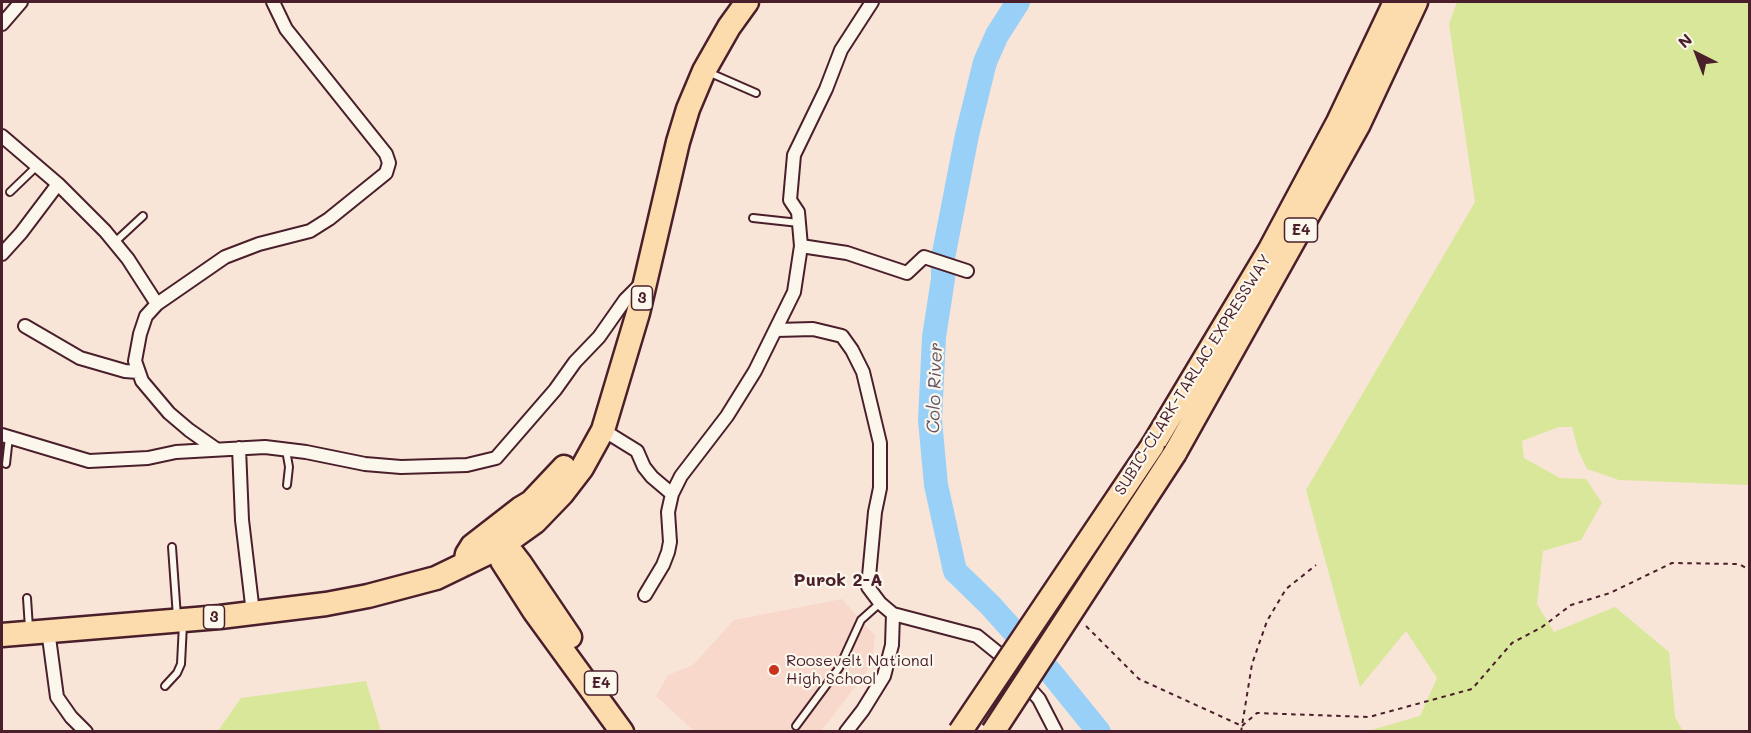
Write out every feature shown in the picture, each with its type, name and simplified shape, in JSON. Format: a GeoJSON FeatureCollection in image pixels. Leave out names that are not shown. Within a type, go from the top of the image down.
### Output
{"type":"FeatureCollection","features":[{"type":"Feature","properties":{"kind":"highway","name":"3"},"geometry":{"type":"LineString","coordinates":[[533,512],[562,494],[582,468],[603,430],[646,279],[688,109],[704,71],[729,27],[747,2]]}},
{"type":"Feature","properties":{"kind":"highway","name":"SUBIC-CLARK-TARLAC EXPRESSWAY"},"geometry":{"type":"LineString","coordinates":[[960,732],[1153,445],[1269,252],[1338,122],[1395,2]]}},
{"type":"Feature","properties":{"kind":"highway","name":"SUBIC-CLARK-TARLAC EXPRESSWAY"},"geometry":{"type":"LineString","coordinates":[[993,732],[1175,453],[1358,126],[1416,2]]}},
{"type":"Feature","properties":{"kind":"highway","name":"3"},"geometry":{"type":"LineString","coordinates":[[533,512],[558,474],[574,455],[609,390],[617,380]]}},
{"type":"Feature","properties":{"kind":"highway","name":"3"},"geometry":{"type":"LineString","coordinates":[[465,564],[472,546],[521,508],[533,512]]}},
{"type":"Feature","properties":{"kind":"highway"},"geometry":{"type":"LineString","coordinates":[[500,548],[507,530],[521,518],[533,512]]}},
{"type":"Feature","properties":{"kind":"highway","name":"E4"},"geometry":{"type":"LineString","coordinates":[[533,512],[531,543],[541,606]]}},
{"type":"Feature","properties":{"kind":"highway","name":"3"},"geometry":{"type":"LineString","coordinates":[[2,635],[180,620],[326,604],[396,590],[436,578],[500,548]]}},
{"type":"Feature","properties":{"kind":"highway","name":"E4"},"geometry":{"type":"LineString","coordinates":[[500,548],[502,561],[507,571],[541,606],[634,732]]}},
{"type":"Feature","properties":{"kind":"highway","name":"E4"},"geometry":{"type":"LineString","coordinates":[[465,564],[492,572],[541,606],[622,732]]}},
{"type":"Feature","properties":{"kind":"street"},"geometry":{"type":"LineString","coordinates":[[2,24],[21,2]]}},
{"type":"Feature","properties":{"kind":"street"},"geometry":{"type":"LineString","coordinates":[[216,449],[169,413],[142,381],[135,361],[146,316],[157,304],[225,257],[259,244],[310,231],[329,219],[386,173],[389,163],[386,154],[286,29],[273,2]]}},
{"type":"Feature","properties":{"kind":"street"},"geometry":{"type":"LineString","coordinates":[[645,595],[668,552],[670,542],[668,512],[672,494],[681,476],[727,416],[755,371],[794,292],[801,246],[798,212],[790,200],[794,155],[826,89],[841,50],[872,2]]}},
{"type":"Feature","properties":{"kind":"street"},"geometry":{"type":"LineString","coordinates":[[2,136],[58,184],[115,242],[157,304]]}},
{"type":"Feature","properties":{"kind":"street"},"geometry":{"type":"LineString","coordinates":[[2,254],[58,184]]}},
{"type":"Feature","properties":{"kind":"street"},"geometry":{"type":"LineString","coordinates":[[801,246],[847,253],[907,273],[924,257],[964,271]]}},
{"type":"Feature","properties":{"kind":"street"},"geometry":{"type":"LineString","coordinates":[[5,436],[89,461],[148,458],[176,452],[239,448],[286,449],[365,464],[401,467],[466,465],[496,458],[555,390],[575,362],[599,337],[625,300],[646,279]]}},
{"type":"Feature","properties":{"kind":"street"},"geometry":{"type":"LineString","coordinates":[[25,326],[80,358],[125,371],[138,372]]}},
{"type":"Feature","properties":{"kind":"street"},"geometry":{"type":"LineString","coordinates":[[777,330],[813,329],[842,336],[852,350],[862,372],[880,443],[880,488],[875,512],[868,587],[880,603],[894,614],[977,636],[998,653],[1039,699],[1056,732]]}},
{"type":"Feature","properties":{"kind":"street"},"geometry":{"type":"LineString","coordinates":[[603,430],[637,451],[644,467],[652,477],[672,494]]}},
{"type":"Feature","properties":{"kind":"street"},"geometry":{"type":"LineString","coordinates":[[239,448],[242,520],[253,613]]}},
{"type":"Feature","properties":{"kind":"street"},"geometry":{"type":"LineString","coordinates":[[846,732],[884,676],[892,645],[894,614]]}},
{"type":"Feature","properties":{"kind":"street"},"geometry":{"type":"LineString","coordinates":[[39,631],[57,697],[71,717],[86,732]]}},
{"type":"Feature","properties":{"kind":"lane"},"geometry":{"type":"LineString","coordinates":[[704,71],[756,93]]}},
{"type":"Feature","properties":{"kind":"lane"},"geometry":{"type":"LineString","coordinates":[[10,192],[37,165]]}},
{"type":"Feature","properties":{"kind":"lane"},"geometry":{"type":"LineString","coordinates":[[115,242],[143,216]]}},
{"type":"Feature","properties":{"kind":"lane"},"geometry":{"type":"LineString","coordinates":[[753,218],[799,223]]}},
{"type":"Feature","properties":{"kind":"lane"},"geometry":{"type":"LineString","coordinates":[[5,436],[6,464]]}},
{"type":"Feature","properties":{"kind":"lane"},"geometry":{"type":"LineString","coordinates":[[286,449],[289,467],[287,485]]}},
{"type":"Feature","properties":{"kind":"lane"},"geometry":{"type":"LineString","coordinates":[[165,686],[177,673],[181,664],[180,620],[172,547]]}},
{"type":"Feature","properties":{"kind":"lane"},"geometry":{"type":"LineString","coordinates":[[27,598],[39,631]]}},
{"type":"Feature","properties":{"kind":"lane"},"geometry":{"type":"LineString","coordinates":[[796,726],[839,668],[861,620],[880,603]]}},
{"type":"Feature","properties":{"kind":"path"},"geometry":{"type":"LineString","coordinates":[[1242,726],[1257,713],[1369,717],[1472,690],[1512,643],[1542,627],[1571,604],[1610,592],[1672,563],[1739,564],[1749,570]]}},
{"type":"Feature","properties":{"kind":"path"},"geometry":{"type":"LineString","coordinates":[[1241,732],[1244,702],[1252,664],[1267,621],[1286,589],[1316,565]]}},
{"type":"Feature","properties":{"kind":"path"},"geometry":{"type":"LineString","coordinates":[[1086,626],[1139,679],[1242,726]]}},
{"type":"Feature","properties":{"kind":"shaded area","name":"Roosevelt National High School"},"geometry":{"type":"Polygon","coordinates":[[[842,599],[875,636],[872,665],[821,731],[694,731],[656,696],[668,675],[693,665],[734,620],[842,599]]]}},
{"type":"Feature","properties":{"kind":"green space"},"geometry":{"type":"Polygon","coordinates":[[[1457,2],[1749,2],[1749,485],[1619,480],[1587,469],[1578,450],[1572,427],[1559,427],[1522,441],[1524,458],[1560,478],[1586,479],[1602,503],[1581,540],[1543,551],[1537,604],[1554,632],[1615,607],[1669,652],[1675,717],[1683,731],[1368,731],[1420,716],[1437,678],[1406,631],[1360,687],[1306,490],[1475,202],[1449,24],[1457,2]]]}},
{"type":"Feature","properties":{"kind":"green space"},"geometry":{"type":"Polygon","coordinates":[[[366,681],[381,731],[218,731],[241,698],[366,681]]]}},
{"type":"Feature","properties":{"kind":"waterway","name":"Colo River"},"geometry":{"type":"LineString","coordinates":[[1018,2],[997,35],[985,62],[967,135],[943,258],[943,279],[934,337],[930,420],[936,485],[955,571],[990,605],[1052,674],[1099,732]]}},
{"type":"Feature","properties":{"kind":"place","name":"Roosevelt National High School"},"geometry":{"type":"Point","coordinates":[774,670]}},
{"type":"Feature","properties":{"kind":"district","name":"Purok 2-A"},"geometry":{"type":"Point","coordinates":[838,580]}}]}
